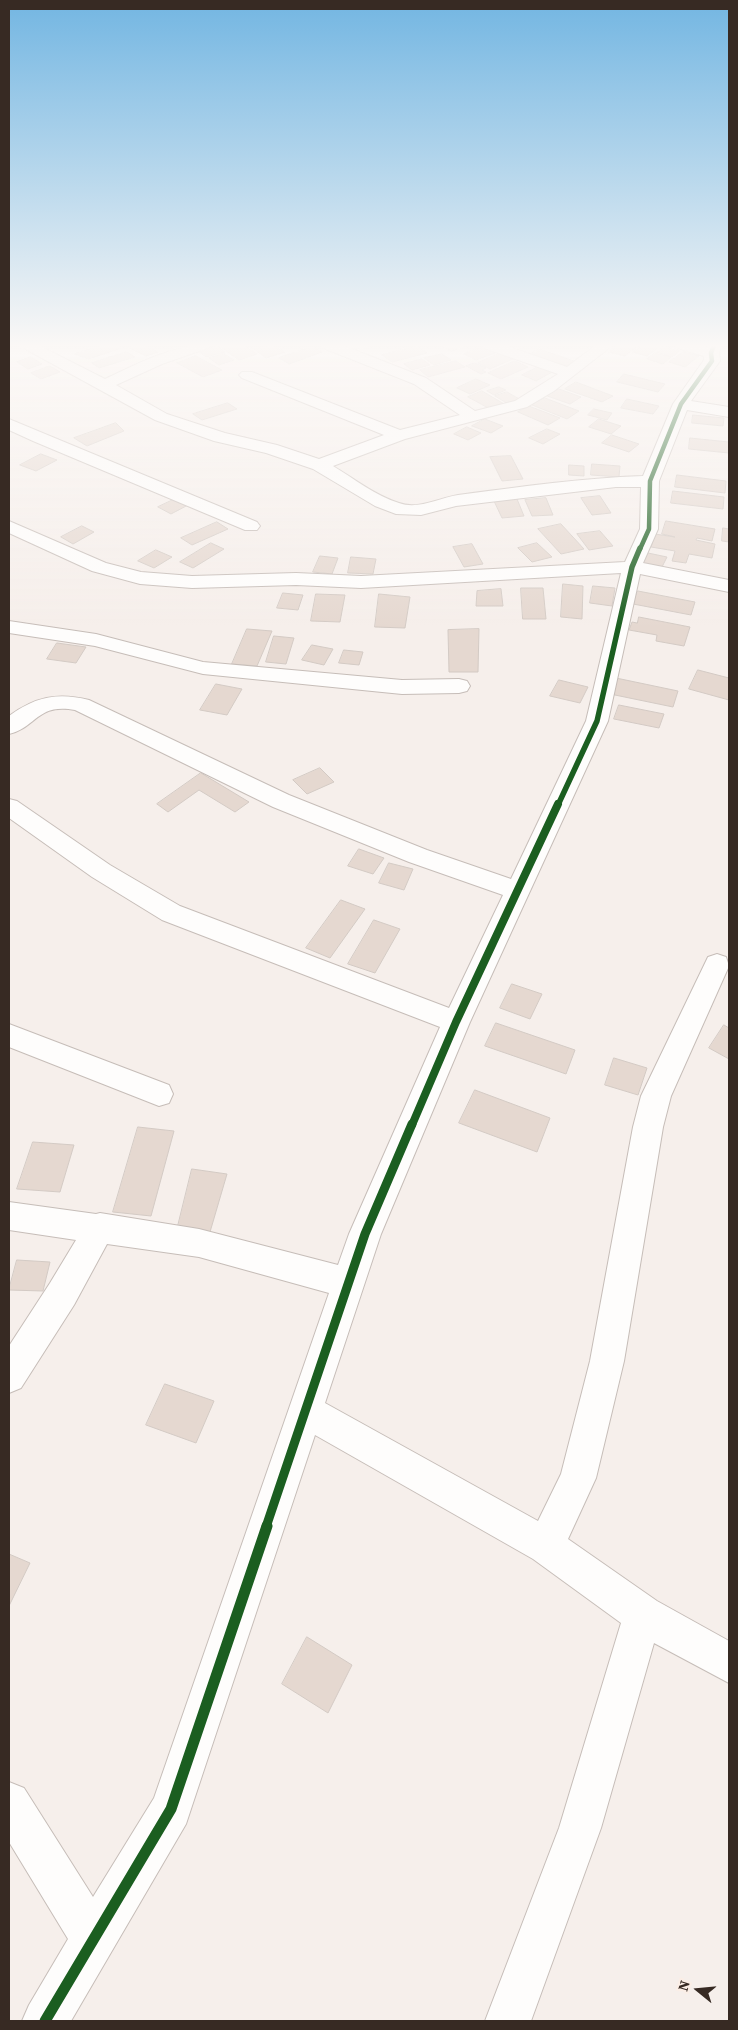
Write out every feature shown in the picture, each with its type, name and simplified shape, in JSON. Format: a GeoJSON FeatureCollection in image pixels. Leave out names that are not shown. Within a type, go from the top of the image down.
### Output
{"type":"FeatureCollection","features":[{"type":"Feature","properties":{"kind":"street"},"geometry":{"type":"LineString","coordinates":[[44,440],[82,457],[203,503],[251,526]]}},
{"type":"Feature","properties":{"kind":"street"},"geometry":{"type":"LineString","coordinates":[[231,440],[270,449],[319,465],[396,509],[421,510],[455,501],[616,482],[650,481]]}},
{"type":"Feature","properties":{"kind":"street"},"geometry":{"type":"LineString","coordinates":[[319,465],[386,440]]}},
{"type":"Feature","properties":{"kind":"street"},"geometry":{"type":"LineString","coordinates":[[45,2021],[171,1809],[365,1234],[456,1022],[596,721],[632,567],[649,529],[650,481],[667,440]]}},
{"type":"Feature","properties":{"kind":"street"},"geometry":{"type":"LineString","coordinates":[[9,526],[98,567],[140,578],[192,582],[296,578],[361,582],[632,567],[729,586]]}},
{"type":"Feature","properties":{"kind":"street"},"geometry":{"type":"LineString","coordinates":[[9,627],[96,640],[203,668],[402,687],[459,686]]}},
{"type":"Feature","properties":{"kind":"street"},"geometry":{"type":"LineString","coordinates":[[9,727],[37,705],[48,701],[64,700],[82,705],[281,800],[418,856],[518,891]]}},
{"type":"Feature","properties":{"kind":"street"},"geometry":{"type":"LineString","coordinates":[[10,810],[101,871],[171,913],[456,1022]]}},
{"type":"Feature","properties":{"kind":"street"},"geometry":{"type":"LineString","coordinates":[[546,1546],[578,1478],[605,1370],[648,1127],[656,1096],[717,964]]}},
{"type":"Feature","properties":{"kind":"street"},"geometry":{"type":"LineString","coordinates":[[9,1035],[159,1094]]}},
{"type":"Feature","properties":{"kind":"street"},"geometry":{"type":"LineString","coordinates":[[9,1216],[100,1227],[199,1243],[348,1283]]}},
{"type":"Feature","properties":{"kind":"street"},"geometry":{"type":"LineString","coordinates":[[9,1376],[62,1294],[100,1227]]}},
{"type":"Feature","properties":{"kind":"street"},"geometry":{"type":"LineString","coordinates":[[306,1411],[546,1546],[644,1615],[729,1663]]}},
{"type":"Feature","properties":{"kind":"street"},"geometry":{"type":"LineString","coordinates":[[508,2021],[580,1828],[644,1615]]}},
{"type":"Feature","properties":{"kind":"street"},"geometry":{"type":"LineString","coordinates":[[9,1803],[94,1939]]}},
{"type":"Feature","properties":{"kind":"building"},"geometry":{"type":"Polygon","coordinates":[[[77,440],[102,440],[87,446],[77,440]]]}},
{"type":"Feature","properties":{"kind":"building"},"geometry":{"type":"Polygon","coordinates":[[[533,440],[550,440],[543,444],[533,440]]]}},
{"type":"Feature","properties":{"kind":"building"},"geometry":{"type":"Polygon","coordinates":[[[606,440],[626,440],[639,444],[629,452],[602,443],[606,440]]]}},
{"type":"Feature","properties":{"kind":"building"},"geometry":{"type":"Polygon","coordinates":[[[690,440],[729,442],[729,453],[689,449],[690,440]]]}},
{"type":"Feature","properties":{"kind":"building"},"geometry":{"type":"Polygon","coordinates":[[[41,454],[57,460],[36,471],[20,465],[41,454]]]}},
{"type":"Feature","properties":{"kind":"building"},"geometry":{"type":"Polygon","coordinates":[[[511,456],[523,479],[502,481],[490,457],[511,456]]]}},
{"type":"Feature","properties":{"kind":"building"},"geometry":{"type":"Polygon","coordinates":[[[592,464],[620,466],[619,477],[591,475],[592,464]]]}},
{"type":"Feature","properties":{"kind":"building"},"geometry":{"type":"Polygon","coordinates":[[[569,465],[584,466],[584,476],[569,475],[569,465]]]}},
{"type":"Feature","properties":{"kind":"building"},"geometry":{"type":"Polygon","coordinates":[[[677,475],[726,481],[725,493],[675,487],[677,475]]]}},
{"type":"Feature","properties":{"kind":"building"},"geometry":{"type":"Polygon","coordinates":[[[673,491],[724,497],[723,509],[671,503],[673,491]]]}},
{"type":"Feature","properties":{"kind":"building"},"geometry":{"type":"Polygon","coordinates":[[[600,496],[611,513],[592,515],[581,498],[600,496]]]}},
{"type":"Feature","properties":{"kind":"building"},"geometry":{"type":"Polygon","coordinates":[[[177,498],[190,504],[171,514],[158,507],[177,498]]]}},
{"type":"Feature","properties":{"kind":"building"},"geometry":{"type":"Polygon","coordinates":[[[546,498],[553,515],[532,516],[525,500],[546,498]]]}},
{"type":"Feature","properties":{"kind":"building"},"geometry":{"type":"Polygon","coordinates":[[[517,499],[524,516],[502,518],[494,501],[517,499]]]}},
{"type":"Feature","properties":{"kind":"building"},"geometry":{"type":"Polygon","coordinates":[[[666,521],[715,529],[712,541],[697,538],[696,540],[715,544],[712,558],[689,554],[686,563],[672,561],[675,551],[651,547],[655,534],[675,537],[662,534],[666,521]]]}},
{"type":"Feature","properties":{"kind":"building"},"geometry":{"type":"Polygon","coordinates":[[[217,522],[228,529],[192,545],[181,538],[217,522]]]}},
{"type":"Feature","properties":{"kind":"building"},"geometry":{"type":"Polygon","coordinates":[[[561,524],[584,549],[561,554],[538,529],[561,524]]]}},
{"type":"Feature","properties":{"kind":"building"},"geometry":{"type":"Polygon","coordinates":[[[82,526],[94,532],[73,544],[61,537],[82,526]]]}},
{"type":"Feature","properties":{"kind":"building"},"geometry":{"type":"Polygon","coordinates":[[[723,528],[729,529],[729,542],[722,541],[723,528]]]}},
{"type":"Feature","properties":{"kind":"building"},"geometry":{"type":"Polygon","coordinates":[[[600,531],[613,546],[589,550],[577,534],[600,531]]]}},
{"type":"Feature","properties":{"kind":"building"},"geometry":{"type":"Polygon","coordinates":[[[211,543],[224,549],[193,568],[180,562],[211,543]]]}},
{"type":"Feature","properties":{"kind":"building"},"geometry":{"type":"Polygon","coordinates":[[[537,543],[552,557],[532,562],[518,548],[537,543]]]}},
{"type":"Feature","properties":{"kind":"building"},"geometry":{"type":"Polygon","coordinates":[[[472,544],[483,564],[464,567],[453,547],[472,544]]]}},
{"type":"Feature","properties":{"kind":"building"},"geometry":{"type":"Polygon","coordinates":[[[156,550],[172,557],[154,568],[138,561],[156,550]]]}},
{"type":"Feature","properties":{"kind":"building"},"geometry":{"type":"Polygon","coordinates":[[[648,553],[667,557],[661,569],[642,564],[648,553]]]}},
{"type":"Feature","properties":{"kind":"building"},"geometry":{"type":"Polygon","coordinates":[[[320,556],[338,558],[332,574],[313,572],[320,556]]]}},
{"type":"Feature","properties":{"kind":"building"},"geometry":{"type":"Polygon","coordinates":[[[351,557],[376,559],[373,574],[348,573],[351,557]]]}},
{"type":"Feature","properties":{"kind":"building"},"geometry":{"type":"Polygon","coordinates":[[[563,584],[583,586],[582,619],[561,617],[563,584]]]}},
{"type":"Feature","properties":{"kind":"building"},"geometry":{"type":"Polygon","coordinates":[[[593,586],[615,588],[612,606],[590,603],[593,586]]]}},
{"type":"Feature","properties":{"kind":"building"},"geometry":{"type":"Polygon","coordinates":[[[521,588],[543,588],[546,619],[523,619],[521,588]]]}},
{"type":"Feature","properties":{"kind":"building"},"geometry":{"type":"Polygon","coordinates":[[[501,589],[503,606],[476,606],[477,591],[501,589]]]}},
{"type":"Feature","properties":{"kind":"building"},"geometry":{"type":"Polygon","coordinates":[[[638,591],[695,602],[691,615],[633,604],[638,591]]]}},
{"type":"Feature","properties":{"kind":"building"},"geometry":{"type":"Polygon","coordinates":[[[283,593],[303,595],[298,610],[277,608],[283,593]]]}},
{"type":"Feature","properties":{"kind":"building"},"geometry":{"type":"Polygon","coordinates":[[[316,594],[345,595],[340,622],[311,621],[316,594]]]}},
{"type":"Feature","properties":{"kind":"building"},"geometry":{"type":"Polygon","coordinates":[[[379,594],[410,597],[405,628],[375,627],[379,594]]]}},
{"type":"Feature","properties":{"kind":"building"},"geometry":{"type":"Polygon","coordinates":[[[639,617],[690,627],[684,646],[656,641],[657,635],[629,630],[632,622],[637,623],[639,617]]]}},
{"type":"Feature","properties":{"kind":"building"},"geometry":{"type":"Polygon","coordinates":[[[247,629],[272,631],[257,666],[232,664],[247,629]]]}},
{"type":"Feature","properties":{"kind":"building"},"geometry":{"type":"Polygon","coordinates":[[[479,629],[478,672],[449,672],[448,630],[479,629]]]}},
{"type":"Feature","properties":{"kind":"building"},"geometry":{"type":"Polygon","coordinates":[[[274,636],[294,638],[286,664],[266,662],[274,636]]]}},
{"type":"Feature","properties":{"kind":"building"},"geometry":{"type":"Polygon","coordinates":[[[57,643],[86,647],[76,663],[47,659],[57,643]]]}},
{"type":"Feature","properties":{"kind":"building"},"geometry":{"type":"Polygon","coordinates":[[[312,645],[333,649],[324,665],[302,660],[312,645]]]}},
{"type":"Feature","properties":{"kind":"building"},"geometry":{"type":"Polygon","coordinates":[[[344,650],[363,652],[359,665],[339,663],[344,650]]]}},
{"type":"Feature","properties":{"kind":"building"},"geometry":{"type":"Polygon","coordinates":[[[698,670],[729,678],[729,700],[689,689],[698,670]]]}},
{"type":"Feature","properties":{"kind":"building"},"geometry":{"type":"Polygon","coordinates":[[[616,678],[678,691],[673,707],[610,694],[616,678]]]}},
{"type":"Feature","properties":{"kind":"building"},"geometry":{"type":"Polygon","coordinates":[[[559,680],[588,687],[580,703],[550,696],[559,680]]]}},
{"type":"Feature","properties":{"kind":"building"},"geometry":{"type":"Polygon","coordinates":[[[216,684],[242,689],[227,715],[200,710],[216,684]]]}},
{"type":"Feature","properties":{"kind":"building"},"geometry":{"type":"Polygon","coordinates":[[[619,705],[664,714],[659,728],[614,719],[619,705]]]}},
{"type":"Feature","properties":{"kind":"building"},"geometry":{"type":"Polygon","coordinates":[[[320,768],[334,782],[307,794],[293,780],[320,768]]]}},
{"type":"Feature","properties":{"kind":"building"},"geometry":{"type":"Polygon","coordinates":[[[201,773],[249,802],[235,812],[199,790],[168,812],[157,804],[201,773]]]}},
{"type":"Feature","properties":{"kind":"building"},"geometry":{"type":"Polygon","coordinates":[[[359,849],[384,858],[373,874],[348,866],[359,849]]]}},
{"type":"Feature","properties":{"kind":"building"},"geometry":{"type":"Polygon","coordinates":[[[389,863],[413,869],[404,890],[379,883],[389,863]]]}},
{"type":"Feature","properties":{"kind":"building"},"geometry":{"type":"Polygon","coordinates":[[[341,900],[365,909],[330,958],[306,948],[341,900]]]}},
{"type":"Feature","properties":{"kind":"building"},"geometry":{"type":"Polygon","coordinates":[[[374,920],[400,929],[375,973],[348,964],[374,920]]]}},
{"type":"Feature","properties":{"kind":"building"},"geometry":{"type":"Polygon","coordinates":[[[512,984],[542,994],[530,1019],[500,1008],[512,984]]]}},
{"type":"Feature","properties":{"kind":"building"},"geometry":{"type":"Polygon","coordinates":[[[496,1023],[575,1050],[566,1074],[485,1046],[496,1023]]]}},
{"type":"Feature","properties":{"kind":"building"},"geometry":{"type":"Polygon","coordinates":[[[724,1025],[729,1028],[729,1059],[709,1048],[724,1025]]]}},
{"type":"Feature","properties":{"kind":"building"},"geometry":{"type":"Polygon","coordinates":[[[614,1058],[647,1068],[638,1095],[605,1085],[614,1058]]]}},
{"type":"Feature","properties":{"kind":"building"},"geometry":{"type":"Polygon","coordinates":[[[475,1090],[550,1118],[537,1152],[459,1123],[475,1090]]]}},
{"type":"Feature","properties":{"kind":"building"},"geometry":{"type":"Polygon","coordinates":[[[138,1127],[174,1131],[151,1216],[113,1212],[138,1127]]]}},
{"type":"Feature","properties":{"kind":"building"},"geometry":{"type":"Polygon","coordinates":[[[33,1142],[74,1145],[60,1192],[17,1189],[33,1142]]]}},
{"type":"Feature","properties":{"kind":"building"},"geometry":{"type":"Polygon","coordinates":[[[192,1169],[227,1174],[210,1232],[178,1226],[192,1169]]]}},
{"type":"Feature","properties":{"kind":"building"},"geometry":{"type":"Polygon","coordinates":[[[17,1260],[50,1262],[43,1291],[9,1290],[17,1260]]]}},
{"type":"Feature","properties":{"kind":"building"},"geometry":{"type":"Polygon","coordinates":[[[165,1384],[214,1401],[196,1443],[146,1425],[165,1384]]]}},
{"type":"Feature","properties":{"kind":"building"},"geometry":{"type":"Polygon","coordinates":[[[9,1554],[30,1563],[9,1606],[9,1554]]]}},
{"type":"Feature","properties":{"kind":"building"},"geometry":{"type":"Polygon","coordinates":[[[307,1637],[352,1665],[328,1713],[282,1684],[307,1637]]]}},
{"type":"Feature","properties":{"kind":"cycle path"},"geometry":{"type":"LineString","coordinates":[[45,2021],[171,1809],[365,1234],[456,1022],[597,721],[632,567],[649,529],[650,481],[667,440]]}}]}
